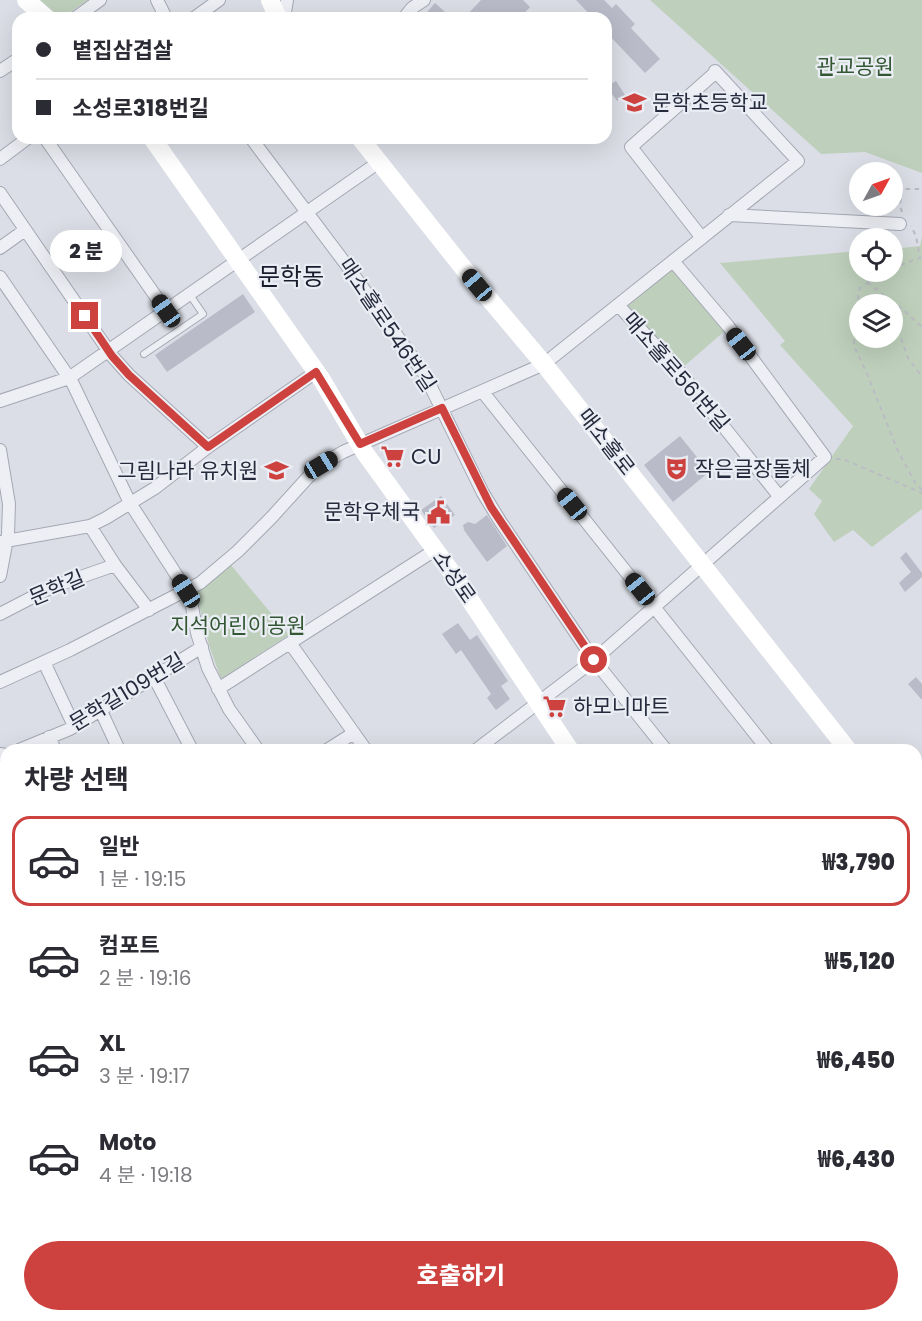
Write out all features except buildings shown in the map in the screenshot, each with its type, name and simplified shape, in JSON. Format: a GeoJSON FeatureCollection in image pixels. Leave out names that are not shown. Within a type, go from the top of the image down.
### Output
{"type":"FeatureCollection","features":[{"type":"Feature","properties":{"kind":"main road"},"geometry":{"type":"LineString","coordinates":[[26,0],[39,12]]}},
{"type":"Feature","properties":{"kind":"main road","name":"소성로"},"geometry":{"type":"LineString","coordinates":[[156,144],[316,372],[360,444],[435,550],[566,744]]}},
{"type":"Feature","properties":{"kind":"main road","name":"매소홀로"},"geometry":{"type":"LineString","coordinates":[[365,144],[464,269],[544,364],[843,744]]}},
{"type":"Feature","properties":{"kind":"street"},"geometry":{"type":"LineString","coordinates":[[83,12],[100,0]]}},
{"type":"Feature","properties":{"kind":"street"},"geometry":{"type":"LineString","coordinates":[[202,12],[219,0]]}},
{"type":"Feature","properties":{"kind":"street"},"geometry":{"type":"LineString","coordinates":[[409,12],[424,0]]}},
{"type":"Feature","properties":{"kind":"street","name":"매소홀로561번길"},"geometry":{"type":"LineString","coordinates":[[0,682],[200,583],[238,551],[321,465],[360,444],[544,364],[702,238],[798,160],[716,72],[631,147],[702,238]]}},
{"type":"Feature","properties":{"kind":"street"},"geometry":{"type":"LineString","coordinates":[[0,159],[20,144]]}},
{"type":"Feature","properties":{"kind":"street"},"geometry":{"type":"LineString","coordinates":[[49,144],[166,311]]}},
{"type":"Feature","properties":{"kind":"street"},"geometry":{"type":"LineString","coordinates":[[255,144],[308,214]]}},
{"type":"Feature","properties":{"kind":"street"},"geometry":{"type":"LineString","coordinates":[[0,401],[69,378],[308,214],[379,162]]}},
{"type":"Feature","properties":{"kind":"street"},"geometry":{"type":"LineString","coordinates":[[0,193],[109,351],[129,375],[208,447]]}},
{"type":"Feature","properties":{"kind":"street","name":"매소홀로546번길"},"geometry":{"type":"LineString","coordinates":[[308,214],[424,375],[488,502],[594,660],[661,744]]}},
{"type":"Feature","properties":{"kind":"street"},"geometry":{"type":"LineString","coordinates":[[729,215],[902,220]]}},
{"type":"Feature","properties":{"kind":"street"},"geometry":{"type":"LineString","coordinates":[[0,248],[25,230]]}},
{"type":"Feature","properties":{"kind":"street"},"geometry":{"type":"LineString","coordinates":[[484,744],[594,660],[825,457],[728,326],[673,261]]}},
{"type":"Feature","properties":{"kind":"street"},"geometry":{"type":"LineString","coordinates":[[0,278],[69,378],[130,503],[190,596],[208,668],[230,710],[254,744]]}},
{"type":"Feature","properties":{"kind":"street","name":"매소홀로561번길"},"geometry":{"type":"LineString","coordinates":[[618,305],[680,372],[779,496]]}},
{"type":"Feature","properties":{"kind":"street"},"geometry":{"type":"LineString","coordinates":[[4,541],[90,526],[155,488],[208,447],[316,372]]}},
{"type":"Feature","properties":{"kind":"street"},"geometry":{"type":"LineString","coordinates":[[482,391],[763,744]]}},
{"type":"Feature","properties":{"kind":"street","name":"문학길"},"geometry":{"type":"LineString","coordinates":[[0,450],[9,504],[0,576]]}},
{"type":"Feature","properties":{"kind":"street"},"geometry":{"type":"LineString","coordinates":[[90,526],[115,566],[149,610]]}},
{"type":"Feature","properties":{"kind":"street"},"geometry":{"type":"LineString","coordinates":[[218,689],[435,550]]}},
{"type":"Feature","properties":{"kind":"street","name":"문학길"},"geometry":{"type":"LineString","coordinates":[[0,614],[52,587],[115,566]]}},
{"type":"Feature","properties":{"kind":"street"},"geometry":{"type":"LineString","coordinates":[[290,643],[362,744]]}},
{"type":"Feature","properties":{"kind":"street","name":"문학길109번길"},"geometry":{"type":"LineString","coordinates":[[33,744],[101,711],[202,647]]}},
{"type":"Feature","properties":{"kind":"street"},"geometry":{"type":"LineString","coordinates":[[44,662],[74,726]]}},
{"type":"Feature","properties":{"kind":"street"},"geometry":{"type":"LineString","coordinates":[[154,677],[189,744]]}},
{"type":"Feature","properties":{"kind":"street"},"geometry":{"type":"LineString","coordinates":[[101,711],[116,744]]}},
{"type":"Feature","properties":{"kind":"street"},"geometry":{"type":"LineString","coordinates":[[337,744],[354,733]]}},
{"type":"Feature","properties":{"kind":"street"},"geometry":{"type":"LineString","coordinates":[[49,737],[52,744]]}},
{"type":"Feature","properties":{"kind":"lane"},"geometry":{"type":"LineString","coordinates":[[144,354],[203,314],[190,295]]}},
{"type":"Feature","properties":{"kind":"path"},"geometry":{"type":"LineString","coordinates":[[903,264],[920,258],[920,251],[913,227],[902,220],[900,205],[903,189],[922,189]]}},
{"type":"Feature","properties":{"kind":"path"},"geometry":{"type":"LineString","coordinates":[[879,294],[867,282],[860,288],[854,316],[854,346],[898,451],[922,492]]}},
{"type":"Feature","properties":{"kind":"path"},"geometry":{"type":"LineString","coordinates":[[903,310],[922,327]]}},
{"type":"Feature","properties":{"kind":"path"},"geometry":{"type":"LineString","coordinates":[[903,344],[908,358],[922,377]]}},
{"type":"Feature","properties":{"kind":"path"},"geometry":{"type":"LineString","coordinates":[[825,457],[843,459],[922,492]]}},
{"type":"Feature","properties":{"kind":"green space"},"geometry":{"type":"Polygon","coordinates":[[[40,0],[88,0],[70,12],[54,12],[40,0]]]}},
{"type":"Feature","properties":{"kind":"green space","name":"관교공원"},"geometry":{"type":"Polygon","coordinates":[[[650,0],[922,0],[922,173],[903,166],[903,162],[892,162],[865,152],[821,154],[650,0]]]}},
{"type":"Feature","properties":{"kind":"green space"},"geometry":{"type":"Polygon","coordinates":[[[922,236],[922,509],[872,547],[853,530],[834,542],[814,514],[822,501],[809,489],[853,426],[780,345],[785,341],[720,263],[849,252],[849,282],[903,282],[903,248],[920,246],[922,236]]]}},
{"type":"Feature","properties":{"kind":"green space"},"geometry":{"type":"Polygon","coordinates":[[[672,267],[727,329],[681,369],[623,305],[672,267]]]}},
{"type":"Feature","properties":{"kind":"green space","name":"지석어린이공원"},"geometry":{"type":"Polygon","coordinates":[[[231,565],[289,635],[221,679],[209,645],[196,593],[231,565]]]}},
{"type":"Feature","properties":{"kind":"place","name":"문학초등학교"},"geometry":{"type":"Point","coordinates":[634,103]}},
{"type":"Feature","properties":{"kind":"place","name":"CU"},"geometry":{"type":"Point","coordinates":[393,457]}},
{"type":"Feature","properties":{"kind":"place","name":"작은글장돌체"},"geometry":{"type":"Point","coordinates":[677,469]}},
{"type":"Feature","properties":{"kind":"place","name":"그림나라 유치원"},"geometry":{"type":"Point","coordinates":[276,471]}},
{"type":"Feature","properties":{"kind":"place","name":"문학우체국"},"geometry":{"type":"Point","coordinates":[438,512]}},
{"type":"Feature","properties":{"kind":"place","name":"하모니마트"},"geometry":{"type":"Point","coordinates":[555,707]}},
{"type":"Feature","properties":{"kind":"district","name":"문학동"},"geometry":{"type":"Point","coordinates":[291,277]}},
{"type":"Feature","properties":{"kind":"route"},"geometry":{"type":"LineString","coordinates":[[85,316],[112,356],[129,375],[208,447],[316,372],[360,444],[442,408],[491,507],[594,660]]}}]}
